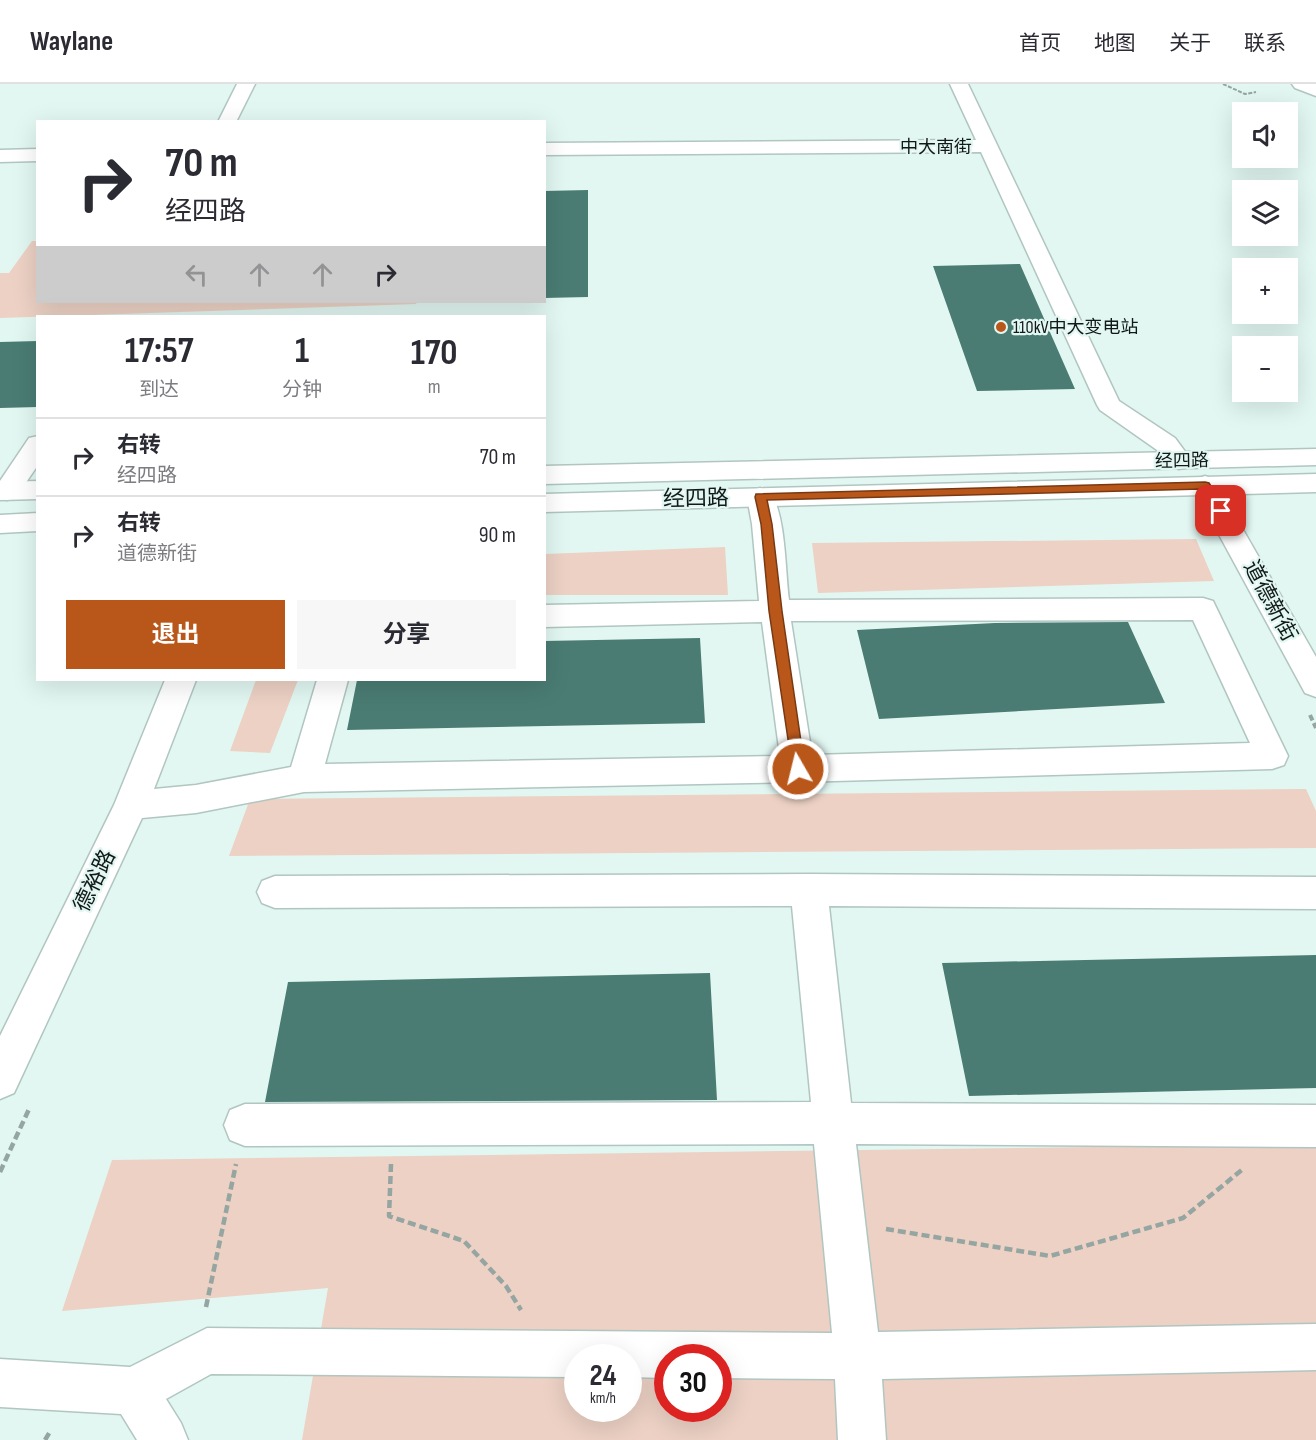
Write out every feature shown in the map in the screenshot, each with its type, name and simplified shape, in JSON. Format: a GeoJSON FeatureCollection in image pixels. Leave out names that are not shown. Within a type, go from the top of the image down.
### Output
{"type":"FeatureCollection","features":[{"type":"Feature","properties":{"kind":"street"},"geometry":{"type":"LineString","coordinates":[[228,120],[246,84]]}},
{"type":"Feature","properties":{"kind":"street"},"geometry":{"type":"LineString","coordinates":[[959,84],[987,146]]}},
{"type":"Feature","properties":{"kind":"street"},"geometry":{"type":"LineString","coordinates":[[1301,84],[1316,91]]}},
{"type":"Feature","properties":{"kind":"street","name":"中大南街"},"geometry":{"type":"LineString","coordinates":[[546,149],[987,146],[1109,405],[1159,438],[1179,461]]}},
{"type":"Feature","properties":{"kind":"street"},"geometry":{"type":"LineString","coordinates":[[0,156],[36,155]]}},
{"type":"Feature","properties":{"kind":"street"},"geometry":{"type":"LineString","coordinates":[[3,491],[36,447]]}},
{"type":"Feature","properties":{"kind":"street","name":"经四路"},"geometry":{"type":"LineString","coordinates":[[546,475],[1316,457]]}},
{"type":"Feature","properties":{"kind":"street","name":"经四路"},"geometry":{"type":"LineString","coordinates":[[546,503],[1316,483]]}},
{"type":"Feature","properties":{"kind":"street","name":"道德新街"},"geometry":{"type":"LineString","coordinates":[[1205,485],[1316,685]]}},
{"type":"Feature","properties":{"kind":"street"},"geometry":{"type":"LineString","coordinates":[[3,491],[36,490]]}},
{"type":"Feature","properties":{"kind":"street"},"geometry":{"type":"LineString","coordinates":[[760,497],[766,524],[798,769]]}},
{"type":"Feature","properties":{"kind":"street"},"geometry":{"type":"LineString","coordinates":[[0,524],[36,522]]}},
{"type":"Feature","properties":{"kind":"street"},"geometry":{"type":"LineString","coordinates":[[131,806],[196,799],[304,778],[798,769],[1272,756],[1203,609],[776,611],[546,616]]}},
{"type":"Feature","properties":{"kind":"street","name":"德裕路"},"geometry":{"type":"LineString","coordinates":[[0,1079],[131,806],[180,681]]}},
{"type":"Feature","properties":{"kind":"street"},"geometry":{"type":"LineString","coordinates":[[304,778],[332,681]]}},
{"type":"Feature","properties":{"kind":"street"},"geometry":{"type":"LineString","coordinates":[[809,890],[857,1356],[862,1440]]}},
{"type":"Feature","properties":{"kind":"street"},"geometry":{"type":"LineString","coordinates":[[275,892],[809,890],[1316,893]]}},
{"type":"Feature","properties":{"kind":"street"},"geometry":{"type":"LineString","coordinates":[[245,1125],[833,1123],[1316,1126]]}},
{"type":"Feature","properties":{"kind":"street"},"geometry":{"type":"LineString","coordinates":[[0,1383],[134,1391],[207,1350],[857,1356],[1316,1347]]}},
{"type":"Feature","properties":{"kind":"street"},"geometry":{"type":"LineString","coordinates":[[134,1391],[164,1440]]}},
{"type":"Feature","properties":{"kind":"path"},"geometry":{"type":"LineString","coordinates":[[1223,84],[1245,94],[1256,92]]}},
{"type":"Feature","properties":{"kind":"path"},"geometry":{"type":"LineString","coordinates":[[195,1357],[245,1125]]}},
{"type":"Feature","properties":{"kind":"path"},"geometry":{"type":"LineString","coordinates":[[392,1125],[389,1216],[464,1241],[506,1286],[531,1327],[560,1353]]}},
{"type":"Feature","properties":{"kind":"path"},"geometry":{"type":"LineString","coordinates":[[843,1222],[1050,1256],[1183,1218],[1244,1168]]}},
{"type":"Feature","properties":{"kind":"shaded area"},"geometry":{"type":"Polygon","coordinates":[[[32,241],[36,241],[36,303],[416,303],[0,318],[0,273],[9,273],[32,241]]]}},
{"type":"Feature","properties":{"kind":"shaded area"},"geometry":{"type":"Polygon","coordinates":[[[1196,539],[1214,581],[818,593],[812,543],[1196,539]]]}},
{"type":"Feature","properties":{"kind":"shaded area"},"geometry":{"type":"Polygon","coordinates":[[[725,547],[728,595],[546,595],[546,554],[725,547]]]}},
{"type":"Feature","properties":{"kind":"shaded area"},"geometry":{"type":"Polygon","coordinates":[[[256,681],[298,681],[270,753],[230,751],[256,681]]]}},
{"type":"Feature","properties":{"kind":"shaded area"},"geometry":{"type":"Polygon","coordinates":[[[1306,789],[1316,811],[1316,848],[229,856],[250,799],[1306,789]]]}},
{"type":"Feature","properties":{"kind":"shaded area"},"geometry":{"type":"Polygon","coordinates":[[[1316,1144],[1316,1440],[302,1440],[328,1288],[62,1311],[112,1160],[1316,1144]]]}},
{"type":"Feature","properties":{"kind":"building"},"geometry":{"type":"Polygon","coordinates":[[[588,190],[588,297],[546,298],[546,191],[588,190]]]}},
{"type":"Feature","properties":{"kind":"building","name":"110kV中大变电站"},"geometry":{"type":"Polygon","coordinates":[[[1020,264],[1075,389],[977,391],[933,266],[1020,264]]]}},
{"type":"Feature","properties":{"kind":"building"},"geometry":{"type":"Polygon","coordinates":[[[36,341],[36,407],[0,408],[0,342],[36,341]]]}},
{"type":"Feature","properties":{"kind":"building"},"geometry":{"type":"Polygon","coordinates":[[[1128,622],[1165,703],[879,719],[857,630],[995,623],[1128,622]]]}},
{"type":"Feature","properties":{"kind":"building"},"geometry":{"type":"Polygon","coordinates":[[[700,638],[705,723],[347,730],[357,681],[546,681],[546,641],[700,638]]]}},
{"type":"Feature","properties":{"kind":"building"},"geometry":{"type":"Polygon","coordinates":[[[1316,955],[1316,1088],[969,1096],[942,963],[1316,955]]]}},
{"type":"Feature","properties":{"kind":"building"},"geometry":{"type":"Polygon","coordinates":[[[710,973],[717,1100],[265,1102],[288,982],[710,973]]]}},
{"type":"Feature","properties":{"kind":"place","name":"110kV中大变电站"},"geometry":{"type":"Point","coordinates":[1001,327]}},
{"type":"Feature","properties":{"kind":"route"},"geometry":{"type":"LineString","coordinates":[[798,769],[766,524],[760,497],[1205,485],[1221,511]]}}]}
